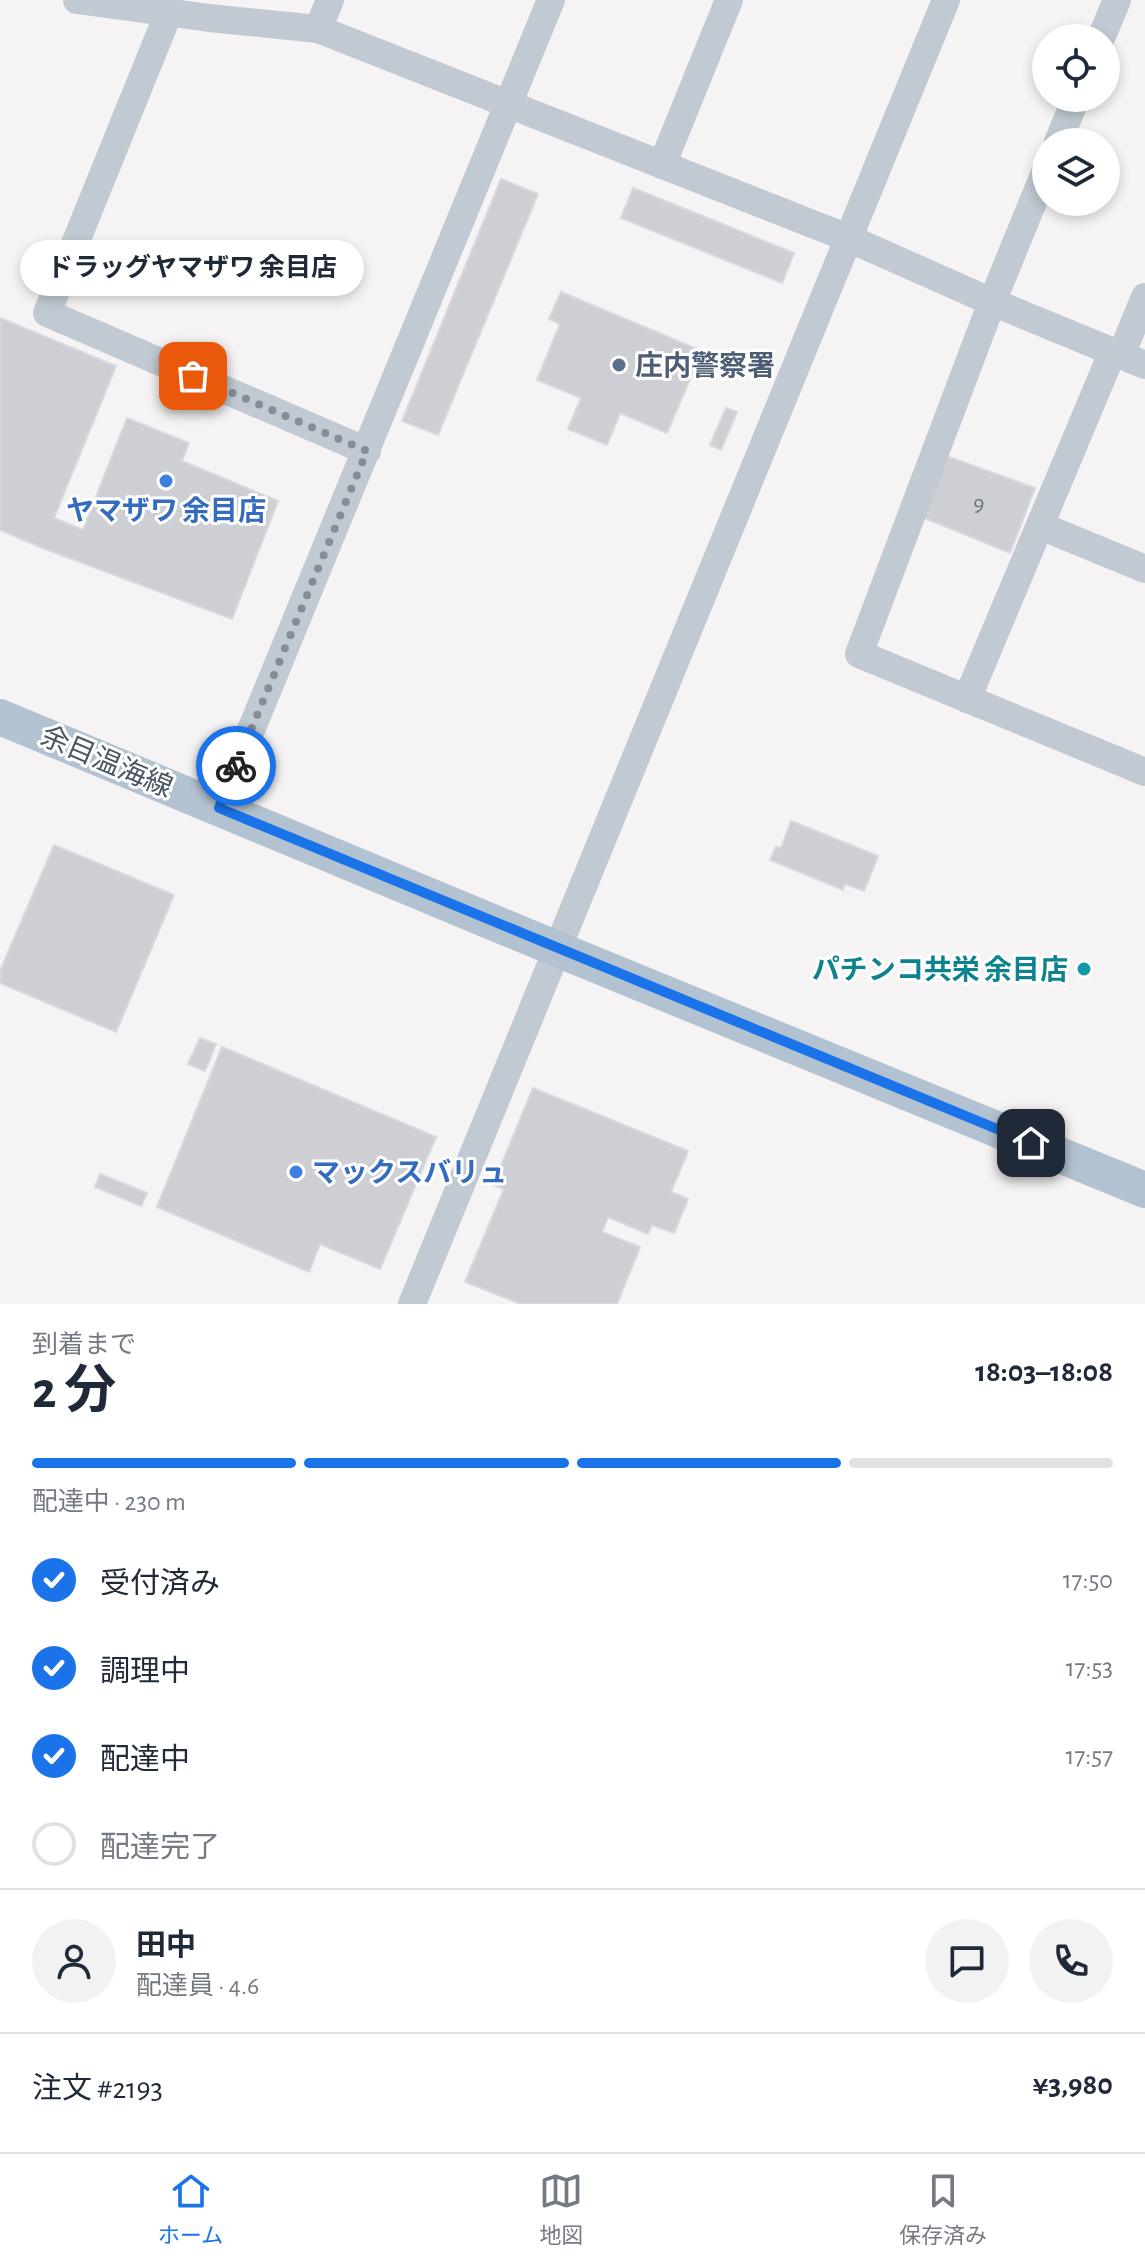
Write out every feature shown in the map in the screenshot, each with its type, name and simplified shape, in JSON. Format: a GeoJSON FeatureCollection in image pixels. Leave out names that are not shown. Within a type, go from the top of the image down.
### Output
{"type":"FeatureCollection","features":[{"type":"Feature","properties":{"kind":"main road","name":"余目温海線"},"geometry":{"type":"LineString","coordinates":[[0,717],[1145,1190]]}},
{"type":"Feature","properties":{"kind":"street"},"geometry":{"type":"LineString","coordinates":[[77,0],[318,29],[848,238],[1126,357]]}},
{"type":"Feature","properties":{"kind":"street"},"geometry":{"type":"LineString","coordinates":[[318,29],[330,0]]}},
{"type":"Feature","properties":{"kind":"street"},"geometry":{"type":"LineString","coordinates":[[219,808],[551,0]]}},
{"type":"Feature","properties":{"kind":"street"},"geometry":{"type":"LineString","coordinates":[[662,165],[729,0]]}},
{"type":"Feature","properties":{"kind":"street"},"geometry":{"type":"LineString","coordinates":[[412,1304],[946,0]]}},
{"type":"Feature","properties":{"kind":"street"},"geometry":{"type":"LineString","coordinates":[[1107,24],[1117,0]]}},
{"type":"Feature","properties":{"kind":"street"},"geometry":{"type":"LineString","coordinates":[[169,12],[47,313],[367,451]]}},
{"type":"Feature","properties":{"kind":"street"},"geometry":{"type":"LineString","coordinates":[[1032,204],[859,654],[1145,772]]}},
{"type":"Feature","properties":{"kind":"street"},"geometry":{"type":"LineString","coordinates":[[967,699],[1041,526],[1126,357],[1145,297]]}},
{"type":"Feature","properties":{"kind":"street"},"geometry":{"type":"LineString","coordinates":[[1041,526],[1145,569]]}},
{"type":"Feature","properties":{"kind":"building"},"geometry":{"type":"Polygon","coordinates":[[[501,179],[538,194],[438,435],[402,421],[501,179]]]}},
{"type":"Feature","properties":{"kind":"building"},"geometry":{"type":"Polygon","coordinates":[[[633,188],[794,253],[782,283],[621,218],[633,188]]]}},
{"type":"Feature","properties":{"kind":"building","name":"庄内警察署"},"geometry":{"type":"Polygon","coordinates":[[[561,292],[702,351],[667,433],[620,413],[607,445],[568,429],[581,398],[537,380],[560,324],[549,319],[561,292]]]}},
{"type":"Feature","properties":{"kind":"building","name":"ヤマザワ 余目店"},"geometry":{"type":"Polygon","coordinates":[[[0,318],[116,366],[54,518],[83,530],[127,418],[189,443],[182,461],[278,501],[232,619],[0,530],[0,318]]]}},
{"type":"Feature","properties":{"kind":"building"},"geometry":{"type":"Polygon","coordinates":[[[726,408],[737,412],[721,450],[710,445],[726,408]]]}},
{"type":"Feature","properties":{"kind":"building"},"geometry":{"type":"Polygon","coordinates":[[[946,456],[1035,488],[1010,553],[922,517],[946,456]]]}},
{"type":"Feature","properties":{"kind":"building"},"geometry":{"type":"Polygon","coordinates":[[[791,821],[878,856],[864,891],[845,884],[843,890],[770,860],[776,847],[781,848],[791,821]]]}},
{"type":"Feature","properties":{"kind":"building"},"geometry":{"type":"Polygon","coordinates":[[[54,845],[174,895],[116,1032],[0,983],[0,971],[54,845]]]}},
{"type":"Feature","properties":{"kind":"building"},"geometry":{"type":"Polygon","coordinates":[[[200,1038],[216,1044],[205,1071],[188,1064],[200,1038]]]}},
{"type":"Feature","properties":{"kind":"building","name":"マックスバリュ"},"geometry":{"type":"Polygon","coordinates":[[[222,1047],[436,1137],[380,1269],[320,1244],[309,1272],[157,1207],[222,1047]]]}},
{"type":"Feature","properties":{"kind":"building"},"geometry":{"type":"Polygon","coordinates":[[[533,1088],[688,1151],[671,1192],[688,1199],[674,1233],[652,1225],[648,1234],[608,1217],[602,1232],[640,1247],[617,1304],[521,1304],[465,1282],[504,1189],[493,1185],[533,1088]]]}},
{"type":"Feature","properties":{"kind":"building"},"geometry":{"type":"Polygon","coordinates":[[[100,1174],[147,1193],[141,1206],[95,1187],[100,1174]]]}},
{"type":"Feature","properties":{"kind":"way so far"},"geometry":{"type":"LineString","coordinates":[[193,376],[367,451],[236,766]]}},
{"type":"Feature","properties":{"kind":"place","name":"庄内警察署"},"geometry":{"type":"Point","coordinates":[619,365]}},
{"type":"Feature","properties":{"kind":"place","name":"ドラッグヤマザワ 余目店"},"geometry":{"type":"Point","coordinates":[193,376]}},
{"type":"Feature","properties":{"kind":"place","name":"ヤマザワ 余目店"},"geometry":{"type":"Point","coordinates":[166,481]}},
{"type":"Feature","properties":{"kind":"place","name":"パチンコ共栄 余目店"},"geometry":{"type":"Point","coordinates":[1084,969]}},
{"type":"Feature","properties":{"kind":"place","name":"マックスバリュ"},"geometry":{"type":"Point","coordinates":[296,1172]}},
{"type":"Feature","properties":{"kind":"route"},"geometry":{"type":"LineString","coordinates":[[236,766],[219,808],[1031,1143]]}}]}
